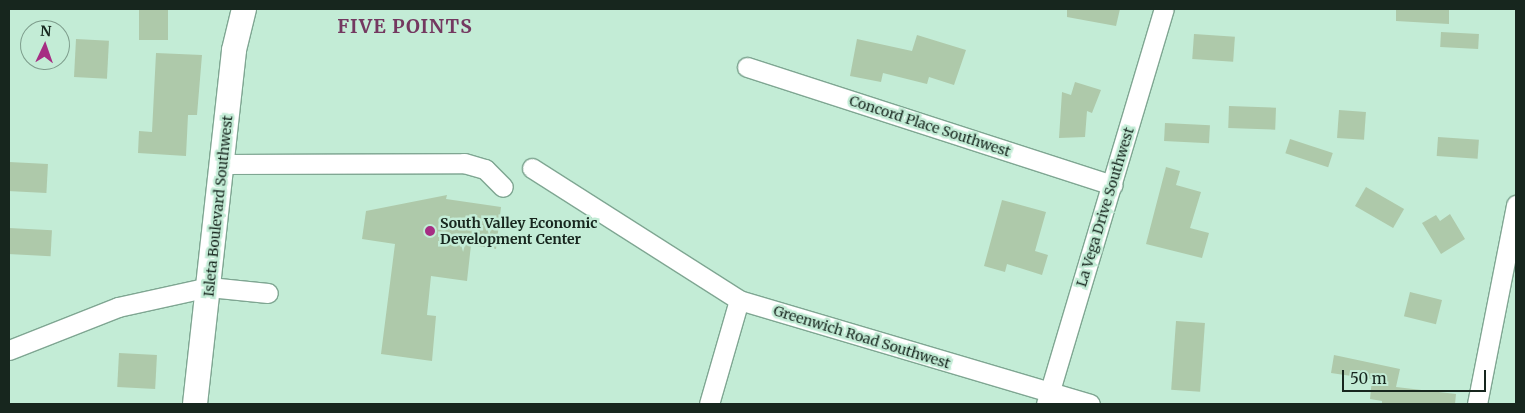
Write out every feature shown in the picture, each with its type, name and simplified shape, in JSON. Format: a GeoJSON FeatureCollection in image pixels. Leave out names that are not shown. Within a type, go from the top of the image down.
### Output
{"type":"FeatureCollection","features":[{"type":"Feature","properties":{"kind":"main road","name":"Isleta Boulevard Southwest"},"geometry":{"type":"LineString","coordinates":[[195,404],[234,50],[244,9]]}},
{"type":"Feature","properties":{"kind":"street","name":"La Vega Drive Southwest"},"geometry":{"type":"LineString","coordinates":[[1048,399],[1164,9]]}},
{"type":"Feature","properties":{"kind":"street","name":"Concord Place Southwest"},"geometry":{"type":"LineString","coordinates":[[747,67],[1112,185]]}},
{"type":"Feature","properties":{"kind":"street"},"geometry":{"type":"LineString","coordinates":[[222,164],[464,163],[485,169],[503,187]]}},
{"type":"Feature","properties":{"kind":"street","name":"Greenwich Road Southwest"},"geometry":{"type":"LineString","coordinates":[[532,168],[739,300],[1048,399],[1090,404]]}},
{"type":"Feature","properties":{"kind":"street"},"geometry":{"type":"LineString","coordinates":[[1477,404],[1516,205]]}},
{"type":"Feature","properties":{"kind":"street"},"geometry":{"type":"LineString","coordinates":[[9,350],[118,307],[209,287],[268,293]]}},
{"type":"Feature","properties":{"kind":"street"},"geometry":{"type":"LineString","coordinates":[[709,404],[739,300]]}},
{"type":"Feature","properties":{"kind":"building"},"geometry":{"type":"Polygon","coordinates":[[[139,9],[168,9],[168,40],[139,40],[139,9]]]}},
{"type":"Feature","properties":{"kind":"building"},"geometry":{"type":"Polygon","coordinates":[[[1067,9],[1120,9],[1116,26],[1067,17],[1067,9]]]}},
{"type":"Feature","properties":{"kind":"building"},"geometry":{"type":"Polygon","coordinates":[[[1396,9],[1449,9],[1449,24],[1396,21],[1396,9]]]}},
{"type":"Feature","properties":{"kind":"building"},"geometry":{"type":"Polygon","coordinates":[[[1441,32],[1479,34],[1478,49],[1440,47],[1441,32]]]}},
{"type":"Feature","properties":{"kind":"building"},"geometry":{"type":"Polygon","coordinates":[[[1194,34],[1235,37],[1233,62],[1192,59],[1194,34]]]}},
{"type":"Feature","properties":{"kind":"building"},"geometry":{"type":"Polygon","coordinates":[[[917,35],[966,50],[954,85],[929,77],[927,84],[883,73],[881,82],[850,76],[857,39],[912,51],[917,35]]]}},
{"type":"Feature","properties":{"kind":"building"},"geometry":{"type":"Polygon","coordinates":[[[76,39],[109,41],[107,79],[74,77],[76,39]]]}},
{"type":"Feature","properties":{"kind":"building"},"geometry":{"type":"Polygon","coordinates":[[[156,53],[202,55],[197,115],[188,115],[186,156],[138,153],[139,131],[152,132],[156,53]]]}},
{"type":"Feature","properties":{"kind":"building"},"geometry":{"type":"Polygon","coordinates":[[[1075,82],[1101,90],[1092,113],[1087,111],[1085,137],[1059,138],[1062,92],[1071,95],[1075,82]]]}},
{"type":"Feature","properties":{"kind":"building"},"geometry":{"type":"Polygon","coordinates":[[[1229,106],[1276,108],[1275,130],[1228,128],[1229,106]]]}},
{"type":"Feature","properties":{"kind":"building"},"geometry":{"type":"Polygon","coordinates":[[[1339,110],[1366,112],[1364,140],[1337,138],[1339,110]]]}},
{"type":"Feature","properties":{"kind":"building"},"geometry":{"type":"Polygon","coordinates":[[[1165,123],[1210,125],[1209,143],[1164,141],[1165,123]]]}},
{"type":"Feature","properties":{"kind":"building"},"geometry":{"type":"Polygon","coordinates":[[[1438,137],[1479,140],[1478,159],[1437,156],[1438,137]]]}},
{"type":"Feature","properties":{"kind":"building"},"geometry":{"type":"Polygon","coordinates":[[[1290,139],[1333,153],[1328,167],[1285,153],[1290,139]]]}},
{"type":"Feature","properties":{"kind":"building"},"geometry":{"type":"Polygon","coordinates":[[[9,162],[48,164],[46,193],[9,191],[9,162]]]}},
{"type":"Feature","properties":{"kind":"building"},"geometry":{"type":"Polygon","coordinates":[[[1166,167],[1180,171],[1176,185],[1201,192],[1190,228],[1209,233],[1202,258],[1146,244],[1166,167]]]}},
{"type":"Feature","properties":{"kind":"building"},"geometry":{"type":"Polygon","coordinates":[[[1366,187],[1404,209],[1393,228],[1355,206],[1366,187]]]}},
{"type":"Feature","properties":{"kind":"building","name":"South Valley Economic Development Center"},"geometry":{"type":"Polygon","coordinates":[[[447,195],[446,199],[501,207],[496,249],[471,245],[467,281],[431,276],[427,315],[436,316],[432,361],[381,354],[395,244],[362,239],[366,211],[447,195]]]}},
{"type":"Feature","properties":{"kind":"building"},"geometry":{"type":"Polygon","coordinates":[[[1002,200],[1046,212],[1035,251],[1048,255],[1042,275],[1007,264],[1005,272],[984,266],[1002,200]]]}},
{"type":"Feature","properties":{"kind":"building"},"geometry":{"type":"Polygon","coordinates":[[[1450,214],[1465,239],[1441,254],[1422,223],[1436,215],[1440,221],[1450,214]]]}},
{"type":"Feature","properties":{"kind":"building"},"geometry":{"type":"Polygon","coordinates":[[[9,228],[52,230],[51,256],[9,254],[9,228]]]}},
{"type":"Feature","properties":{"kind":"building"},"geometry":{"type":"Polygon","coordinates":[[[1410,292],[1442,300],[1436,324],[1404,316],[1410,292]]]}},
{"type":"Feature","properties":{"kind":"building"},"geometry":{"type":"Polygon","coordinates":[[[1176,321],[1205,323],[1200,392],[1171,390],[1176,321]]]}},
{"type":"Feature","properties":{"kind":"building"},"geometry":{"type":"Polygon","coordinates":[[[119,353],[157,355],[155,389],[117,387],[119,353]]]}},
{"type":"Feature","properties":{"kind":"building"},"geometry":{"type":"Polygon","coordinates":[[[1334,355],[1400,369],[1396,387],[1456,394],[1455,404],[1382,404],[1382,401],[1370,399],[1372,379],[1331,373],[1334,355]]]}},
{"type":"Feature","properties":{"kind":"place","name":"South Valley Economic Development Center"},"geometry":{"type":"Point","coordinates":[430,231]}},
{"type":"Feature","properties":{"kind":"district","name":"FIVE POINTS"},"geometry":{"type":"Point","coordinates":[405,27]}}]}
